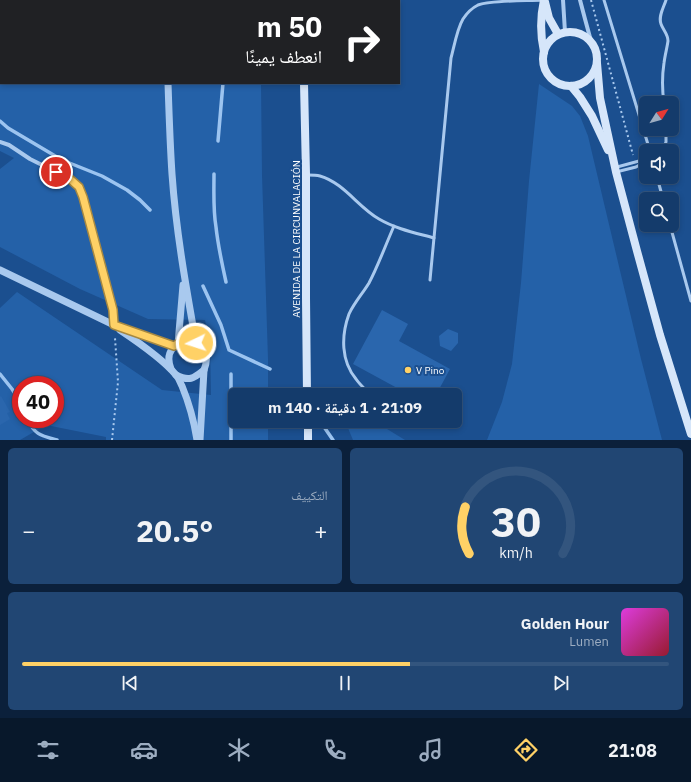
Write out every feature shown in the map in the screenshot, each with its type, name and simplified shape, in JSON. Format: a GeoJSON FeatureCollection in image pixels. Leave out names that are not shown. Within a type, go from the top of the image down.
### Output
{"type":"FeatureCollection","features":[{"type":"Feature","properties":{"kind":"main road"},"geometry":{"type":"LineString","coordinates":[[544,0],[549,18],[561,33]]}},
{"type":"Feature","properties":{"kind":"main road"},"geometry":{"type":"LineString","coordinates":[[544,0],[540,26],[540,35],[544,52]]}},
{"type":"Feature","properties":{"kind":"main road"},"geometry":{"type":"LineString","coordinates":[[598,63],[591,77],[585,82],[571,86],[562,85],[549,76],[543,60],[544,52],[547,44],[552,38],[561,33],[572,31],[586,36],[591,41],[598,55],[600,98],[616,169],[658,327],[691,434]]}},
{"type":"Feature","properties":{"kind":"main road","name":"AVENIDA DE LA CIRCUNVALACIÓN"},"geometry":{"type":"LineString","coordinates":[[304,84],[307,388]]}},
{"type":"Feature","properties":{"kind":"main road"},"geometry":{"type":"LineString","coordinates":[[571,86],[583,101],[592,116],[616,169]]}},
{"type":"Feature","properties":{"kind":"main road"},"geometry":{"type":"LineString","coordinates":[[308,428],[308,440]]}},
{"type":"Feature","properties":{"kind":"street"},"geometry":{"type":"LineString","coordinates":[[561,33],[563,0]]}},
{"type":"Feature","properties":{"kind":"street"},"geometry":{"type":"LineString","coordinates":[[580,0],[591,41]]}},
{"type":"Feature","properties":{"kind":"street"},"geometry":{"type":"LineString","coordinates":[[168,84],[172,174],[177,224],[183,270],[196,343]]}},
{"type":"Feature","properties":{"kind":"street"},"geometry":{"type":"LineString","coordinates":[[0,142],[9,145],[30,159],[70,179],[79,187],[113,310],[114,325],[182,378],[195,378],[204,370]]}},
{"type":"Feature","properties":{"kind":"street"},"geometry":{"type":"LineString","coordinates":[[0,270],[114,325],[176,345]]}},
{"type":"Feature","properties":{"kind":"street"},"geometry":{"type":"LineString","coordinates":[[176,345],[182,309],[183,270]]}},
{"type":"Feature","properties":{"kind":"street"},"geometry":{"type":"LineString","coordinates":[[196,440],[190,408],[185,394],[169,364],[170,354],[176,345],[180,342],[186,341],[191,341],[201,346],[207,357],[204,370],[200,440]]}},
{"type":"Feature","properties":{"kind":"lane"},"geometry":{"type":"LineString","coordinates":[[430,280],[451,58],[462,21],[469,11],[479,4],[491,1],[544,0]]}},
{"type":"Feature","properties":{"kind":"lane"},"geometry":{"type":"LineString","coordinates":[[604,0],[648,144]]}},
{"type":"Feature","properties":{"kind":"lane"},"geometry":{"type":"LineString","coordinates":[[660,0],[666,1],[660,20],[661,25],[667,34],[668,40],[662,82],[663,96]]}},
{"type":"Feature","properties":{"kind":"lane"},"geometry":{"type":"LineString","coordinates":[[616,169],[639,161]]}},
{"type":"Feature","properties":{"kind":"lane"},"geometry":{"type":"LineString","coordinates":[[616,169],[636,167],[639,165]]}},
{"type":"Feature","properties":{"kind":"lane"},"geometry":{"type":"LineString","coordinates":[[306,174],[320,176],[329,180],[340,187],[379,219],[407,231],[434,238]]}},
{"type":"Feature","properties":{"kind":"lane"},"geometry":{"type":"LineString","coordinates":[[364,388],[355,379],[348,366],[344,353],[346,328],[350,314],[369,282],[394,226]]}},
{"type":"Feature","properties":{"kind":"lane"},"geometry":{"type":"LineString","coordinates":[[672,232],[691,301]]}},
{"type":"Feature","properties":{"kind":"path"},"geometry":{"type":"LineString","coordinates":[[591,0],[635,162]]}},
{"type":"Feature","properties":{"kind":"path"},"geometry":{"type":"LineString","coordinates":[[112,440],[118,382],[114,325]]}},
{"type":"Feature","properties":{"kind":"shaded area"},"geometry":{"type":"Polygon","coordinates":[[[0,84],[261,84],[268,388],[228,388],[228,428],[268,428],[268,440],[106,440],[106,437],[61,428],[64,428],[64,376],[12,376],[12,428],[41,428],[20,440],[0,440],[0,308],[17,292],[162,390],[211,395],[210,343],[205,320],[148,319],[80,289],[0,247],[0,169],[14,158],[0,151],[0,84]]]}},
{"type":"Feature","properties":{"kind":"shaded area"},"geometry":{"type":"Polygon","coordinates":[[[539,84],[572,106],[580,116],[588,136],[641,359],[662,440],[487,440],[502,402],[512,364],[539,84]]]}},
{"type":"Feature","properties":{"kind":"shaded area"},"geometry":{"type":"Polygon","coordinates":[[[348,428],[385,428],[405,440],[353,440],[348,428]]]}},
{"type":"Feature","properties":{"kind":"building"},"geometry":{"type":"Polygon","coordinates":[[[382,310],[408,324],[399,341],[450,369],[440,388],[397,388],[353,364],[382,310]]]}},
{"type":"Feature","properties":{"kind":"building"},"geometry":{"type":"Polygon","coordinates":[[[448,329],[458,333],[458,343],[451,351],[440,346],[439,336],[448,329]]]}},
{"type":"Feature","properties":{"kind":"building"},"geometry":{"type":"Polygon","coordinates":[[[1,396],[10,412],[7,413],[10,419],[0,425],[0,397],[1,396]]]}},
{"type":"Feature","properties":{"kind":"waterway"},"geometry":{"type":"LineString","coordinates":[[218,141],[223,84]]}},
{"type":"Feature","properties":{"kind":"waterway"},"geometry":{"type":"LineString","coordinates":[[0,121],[8,128],[62,160],[102,176],[127,190],[150,210]]}},
{"type":"Feature","properties":{"kind":"waterway"},"geometry":{"type":"LineString","coordinates":[[214,174],[215,221],[226,282]]}},
{"type":"Feature","properties":{"kind":"waterway"},"geometry":{"type":"LineString","coordinates":[[203,286],[221,325],[229,350],[270,369]]}},
{"type":"Feature","properties":{"kind":"waterway"},"geometry":{"type":"LineString","coordinates":[[0,374],[12,389]]}},
{"type":"Feature","properties":{"kind":"waterway"},"geometry":{"type":"LineString","coordinates":[[231,374],[231,440]]}},
{"type":"Feature","properties":{"kind":"waterway"},"geometry":{"type":"LineString","coordinates":[[33,428],[39,434],[57,440]]}},
{"type":"Feature","properties":{"kind":"waterway"},"geometry":{"type":"LineString","coordinates":[[325,428],[333,440]]}},
{"type":"Feature","properties":{"kind":"place","name":"V Pino"},"geometry":{"type":"Point","coordinates":[408,370]}},
{"type":"Feature","properties":{"kind":"route"},"geometry":{"type":"LineString","coordinates":[[56,172],[70,179],[79,187],[83,197],[113,310],[114,325],[174,346],[180,342],[186,341],[196,343]]}}]}
